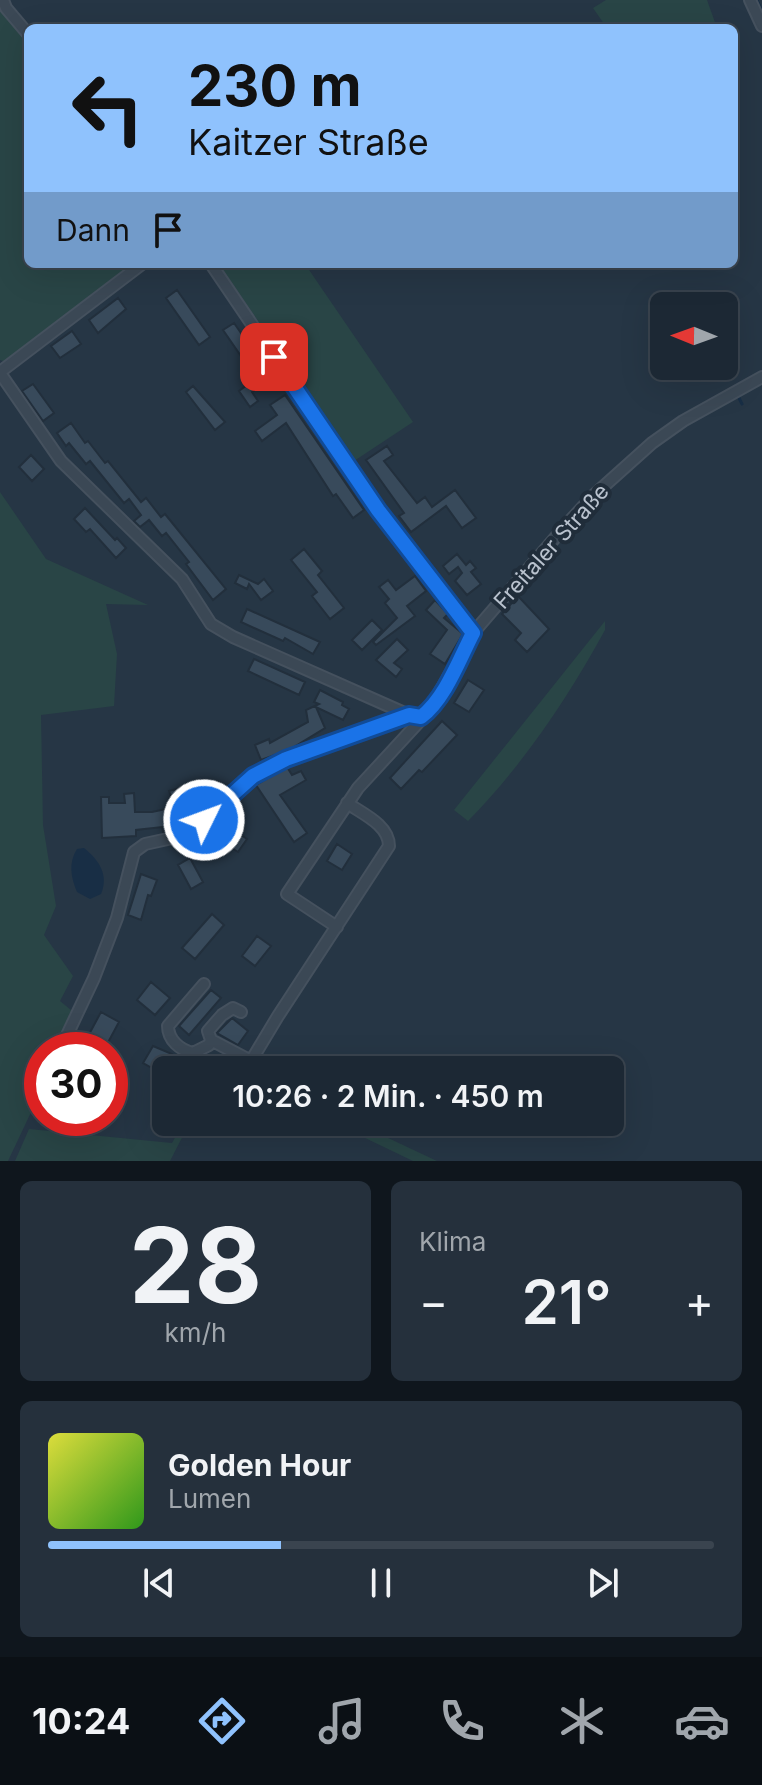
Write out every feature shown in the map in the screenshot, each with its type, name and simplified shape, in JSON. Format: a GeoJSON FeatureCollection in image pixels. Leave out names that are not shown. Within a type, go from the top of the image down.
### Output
{"type":"FeatureCollection","features":[{"type":"Feature","properties":{"kind":"street"},"geometry":{"type":"LineString","coordinates":[[3,0],[24,29]]}},
{"type":"Feature","properties":{"kind":"street"},"geometry":{"type":"LineString","coordinates":[[750,0],[762,26]]}},
{"type":"Feature","properties":{"kind":"street"},"geometry":{"type":"LineString","coordinates":[[137,268],[0,373],[61,461],[182,579],[211,624],[233,637],[415,716]]}},
{"type":"Feature","properties":{"kind":"street"},"geometry":{"type":"LineString","coordinates":[[214,268],[378,510],[473,633]]}},
{"type":"Feature","properties":{"kind":"street","name":"Freitaler Straße"},"geometry":{"type":"LineString","coordinates":[[337,927],[287,894],[347,803],[385,756],[415,727],[415,716],[429,711],[473,633],[567,524],[635,457],[683,421],[762,377]]}},
{"type":"Feature","properties":{"kind":"street"},"geometry":{"type":"LineString","coordinates":[[68,1032],[117,918],[134,852],[145,844],[177,837],[192,830],[253,776],[286,759],[415,716]]}},
{"type":"Feature","properties":{"kind":"street"},"geometry":{"type":"LineString","coordinates":[[256,1056],[389,846],[387,834],[379,825],[347,803]]}},
{"type":"Feature","properties":{"kind":"street"},"geometry":{"type":"LineString","coordinates":[[204,984],[168,1026],[168,1032],[170,1038],[185,1051],[193,1053],[209,1045],[211,1040]]}},
{"type":"Feature","properties":{"kind":"street"},"geometry":{"type":"LineString","coordinates":[[236,1056],[211,1040],[208,1031],[229,1009],[241,1012]]}},
{"type":"Feature","properties":{"kind":"green space"},"geometry":{"type":"Polygon","coordinates":[[[606,0],[707,0],[716,24],[604,24],[593,8],[606,0]]]}},
{"type":"Feature","properties":{"kind":"green space"},"geometry":{"type":"Polygon","coordinates":[[[0,9],[24,37],[24,268],[130,268],[6,362],[0,360],[0,9]]]}},
{"type":"Feature","properties":{"kind":"green space"},"geometry":{"type":"Polygon","coordinates":[[[222,268],[308,268],[413,422],[354,461],[222,268]]]}},
{"type":"Feature","properties":{"kind":"green space"},"geometry":{"type":"Polygon","coordinates":[[[0,492],[46,559],[148,605],[106,604],[117,654],[114,706],[41,715],[43,825],[56,906],[44,935],[73,976],[60,1001],[77,1015],[69,1032],[24,1032],[24,1127],[8,1161],[0,1161],[0,492]]]}},
{"type":"Feature","properties":{"kind":"green space"},"geometry":{"type":"Polygon","coordinates":[[[605,621],[605,630],[560,706],[507,777],[468,821],[454,810],[605,621]]]}},
{"type":"Feature","properties":{"kind":"green space"},"geometry":{"type":"Polygon","coordinates":[[[26,1136],[100,1136],[172,1143],[176,1136],[183,1136],[170,1161],[15,1161],[26,1136]]]}},
{"type":"Feature","properties":{"kind":"green space"},"geometry":{"type":"Polygon","coordinates":[[[361,1136],[384,1136],[437,1161],[413,1161],[361,1136]]]}},
{"type":"Feature","properties":{"kind":"water"},"geometry":{"type":"Polygon","coordinates":[[[84,848],[98,863],[104,880],[101,894],[90,899],[77,892],[72,876],[74,854],[77,849],[84,848]]]}},
{"type":"Feature","properties":{"kind":"building"},"geometry":{"type":"Polygon","coordinates":[[[177,290],[210,337],[199,345],[166,298],[177,290]]]}},
{"type":"Feature","properties":{"kind":"building"},"geometry":{"type":"Polygon","coordinates":[[[118,298],[126,309],[98,333],[89,320],[118,298]]]}},
{"type":"Feature","properties":{"kind":"building"},"geometry":{"type":"Polygon","coordinates":[[[234,323],[272,378],[252,392],[258,401],[250,407],[239,391],[255,379],[254,375],[223,330],[234,323]]]}},
{"type":"Feature","properties":{"kind":"building"},"geometry":{"type":"Polygon","coordinates":[[[72,331],[81,344],[60,358],[51,346],[72,331]]]}},
{"type":"Feature","properties":{"kind":"building"},"geometry":{"type":"Polygon","coordinates":[[[33,384],[54,413],[43,421],[22,391],[33,384]]]}},
{"type":"Feature","properties":{"kind":"building"},"geometry":{"type":"Polygon","coordinates":[[[193,386],[225,422],[215,430],[186,392],[193,386]]]}},
{"type":"Feature","properties":{"kind":"building"},"geometry":{"type":"Polygon","coordinates":[[[285,395],[364,510],[353,518],[336,494],[333,496],[286,423],[262,441],[255,431],[277,415],[270,405],[285,395]]]}},
{"type":"Feature","properties":{"kind":"building"},"geometry":{"type":"Polygon","coordinates":[[[71,423],[85,443],[88,441],[105,463],[108,461],[141,502],[146,498],[161,517],[165,514],[226,589],[213,600],[166,533],[162,536],[149,520],[140,527],[134,521],[141,515],[129,499],[124,503],[90,461],[86,464],[57,433],[71,423]]]}},
{"type":"Feature","properties":{"kind":"building"},"geometry":{"type":"Polygon","coordinates":[[[387,446],[393,455],[384,461],[417,503],[425,497],[432,507],[455,490],[476,518],[462,528],[446,506],[411,532],[399,516],[404,513],[366,460],[387,446]]]}},
{"type":"Feature","properties":{"kind":"building"},"geometry":{"type":"Polygon","coordinates":[[[31,455],[44,469],[32,481],[19,467],[31,455]]]}},
{"type":"Feature","properties":{"kind":"building"},"geometry":{"type":"Polygon","coordinates":[[[85,508],[126,548],[116,558],[90,529],[86,532],[74,519],[85,508]]]}},
{"type":"Feature","properties":{"kind":"building"},"geometry":{"type":"Polygon","coordinates":[[[304,549],[322,571],[318,575],[344,608],[330,619],[312,596],[317,592],[291,560],[304,549]]]}},
{"type":"Feature","properties":{"kind":"building"},"geometry":{"type":"Polygon","coordinates":[[[457,554],[466,565],[470,561],[476,568],[471,572],[481,584],[467,595],[455,581],[462,573],[458,567],[449,574],[443,566],[457,554]]]}},
{"type":"Feature","properties":{"kind":"building"},"geometry":{"type":"Polygon","coordinates":[[[239,575],[258,584],[264,579],[273,591],[261,600],[249,584],[247,589],[235,583],[239,575]]]}},
{"type":"Feature","properties":{"kind":"building"},"geometry":{"type":"Polygon","coordinates":[[[415,576],[426,591],[407,606],[415,616],[376,645],[373,642],[397,618],[385,603],[389,599],[379,587],[388,580],[396,590],[415,576]]]}},
{"type":"Feature","properties":{"kind":"building"},"geometry":{"type":"Polygon","coordinates":[[[518,596],[549,629],[527,652],[515,640],[521,633],[502,614],[518,596]]]}},
{"type":"Feature","properties":{"kind":"building"},"geometry":{"type":"Polygon","coordinates":[[[435,600],[448,614],[444,618],[463,634],[445,664],[430,654],[447,630],[426,610],[435,600]]]}},
{"type":"Feature","properties":{"kind":"building"},"geometry":{"type":"Polygon","coordinates":[[[247,609],[320,642],[313,654],[285,638],[283,641],[241,622],[247,609]]]}},
{"type":"Feature","properties":{"kind":"building"},"geometry":{"type":"Polygon","coordinates":[[[372,620],[382,630],[362,650],[352,640],[372,620]]]}},
{"type":"Feature","properties":{"kind":"building"},"geometry":{"type":"Polygon","coordinates":[[[397,639],[408,650],[394,663],[402,669],[396,677],[376,660],[397,639]]]}},
{"type":"Feature","properties":{"kind":"building"},"geometry":{"type":"Polygon","coordinates":[[[254,659],[305,682],[299,695],[248,671],[254,659]]]}},
{"type":"Feature","properties":{"kind":"building"},"geometry":{"type":"Polygon","coordinates":[[[468,680],[484,690],[469,712],[454,703],[468,680]]]}},
{"type":"Feature","properties":{"kind":"building"},"geometry":{"type":"Polygon","coordinates":[[[320,690],[343,702],[342,705],[349,709],[343,720],[316,707],[325,728],[289,750],[261,760],[255,745],[269,739],[270,743],[308,722],[306,710],[319,704],[314,702],[320,690]]]}},
{"type":"Feature","properties":{"kind":"building"},"geometry":{"type":"Polygon","coordinates":[[[442,721],[457,735],[401,789],[390,778],[442,721]]]}},
{"type":"Feature","properties":{"kind":"building"},"geometry":{"type":"Polygon","coordinates":[[[287,767],[292,775],[301,771],[306,780],[280,795],[307,833],[294,842],[256,785],[287,767]]]}},
{"type":"Feature","properties":{"kind":"building"},"geometry":{"type":"Polygon","coordinates":[[[207,782],[210,791],[218,782],[226,789],[188,823],[163,832],[162,827],[136,830],[136,836],[102,838],[101,797],[109,797],[109,803],[125,803],[124,794],[134,793],[135,812],[152,812],[175,807],[169,791],[207,782]]]}},
{"type":"Feature","properties":{"kind":"building"},"geometry":{"type":"Polygon","coordinates":[[[228,826],[247,839],[238,852],[219,840],[228,826]]]}},
{"type":"Feature","properties":{"kind":"building"},"geometry":{"type":"Polygon","coordinates":[[[337,844],[352,854],[342,870],[327,861],[337,844]]]}},
{"type":"Feature","properties":{"kind":"building"},"geometry":{"type":"Polygon","coordinates":[[[190,858],[203,882],[191,889],[178,865],[190,858]]]}},
{"type":"Feature","properties":{"kind":"building"},"geometry":{"type":"Polygon","coordinates":[[[141,874],[157,880],[151,896],[148,895],[141,920],[128,915],[141,874]]]}},
{"type":"Feature","properties":{"kind":"building"},"geometry":{"type":"Polygon","coordinates":[[[212,914],[224,925],[195,959],[182,948],[212,914]]]}},
{"type":"Feature","properties":{"kind":"building"},"geometry":{"type":"Polygon","coordinates":[[[257,936],[271,946],[255,966],[242,956],[257,936]]]}},
{"type":"Feature","properties":{"kind":"building"},"geometry":{"type":"Polygon","coordinates":[[[151,982],[170,998],[155,1015],[137,1000],[151,982]]]}},
{"type":"Feature","properties":{"kind":"building"},"geometry":{"type":"Polygon","coordinates":[[[211,990],[221,998],[189,1035],[179,1026],[211,990]]]}},
{"type":"Feature","properties":{"kind":"building"},"geometry":{"type":"Polygon","coordinates":[[[101,1012],[119,1022],[114,1032],[90,1032],[101,1012]]]}},
{"type":"Feature","properties":{"kind":"building"},"geometry":{"type":"Polygon","coordinates":[[[232,1018],[248,1031],[238,1045],[217,1033],[232,1018]]]}},
{"type":"Feature","properties":{"kind":"building"},"geometry":{"type":"Polygon","coordinates":[[[153,1046],[174,1056],[152,1056],[152,1068],[143,1063],[153,1046]]]}},
{"type":"Feature","properties":{"kind":"waterway"},"geometry":{"type":"LineString","coordinates":[[757,0],[762,11]]}},
{"type":"Feature","properties":{"kind":"waterway"},"geometry":{"type":"LineString","coordinates":[[739,398],[742,404]]}},
{"type":"Feature","properties":{"kind":"route"},"geometry":{"type":"LineString","coordinates":[[204,820],[253,776],[286,759],[409,715],[421,717],[429,711],[445,687],[473,633],[378,510],[274,357]]}}]}
